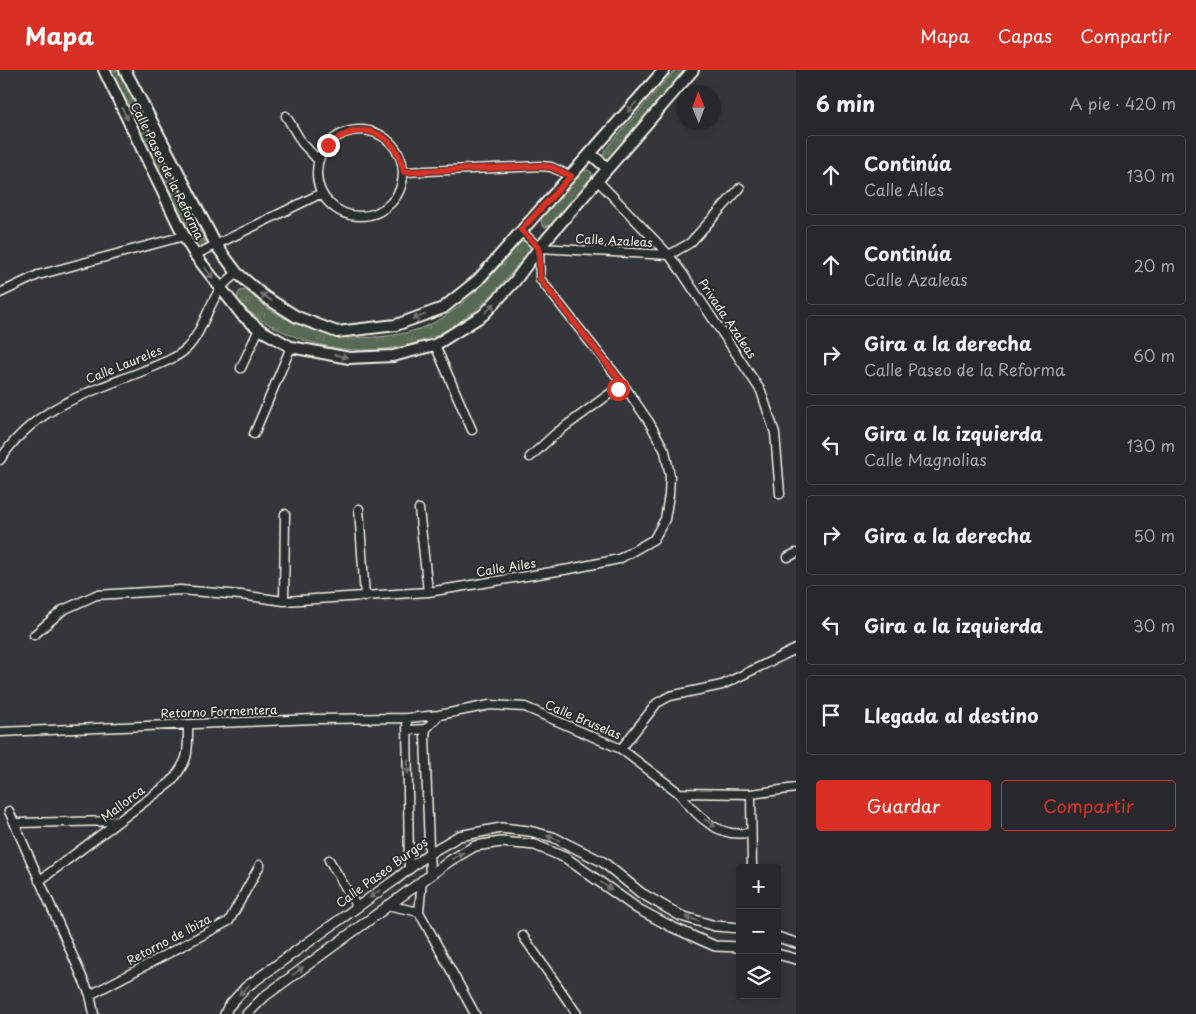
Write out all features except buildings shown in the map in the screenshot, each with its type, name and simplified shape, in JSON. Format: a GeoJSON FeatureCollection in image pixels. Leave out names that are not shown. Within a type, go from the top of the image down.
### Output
{"type":"FeatureCollection","features":[{"type":"Feature","properties":{"kind":"main road","name":"Calle Paseo de la Reforma"},"geometry":{"type":"LineString","coordinates":[[104,70],[184,236],[220,288],[242,315],[259,329],[291,347],[349,358],[393,356],[434,344],[483,315],[516,281],[539,248],[693,70]]}},
{"type":"Feature","properties":{"kind":"main road","name":"Calle Paseo de la Reforma"},"geometry":{"type":"LineString","coordinates":[[125,70],[216,245],[237,272],[265,297],[297,317],[337,332],[396,325],[443,308],[478,280],[664,70]]}},
{"type":"Feature","properties":{"kind":"main road"},"geometry":{"type":"LineString","coordinates":[[590,154],[607,168]]}},
{"type":"Feature","properties":{"kind":"street"},"geometry":{"type":"LineString","coordinates":[[286,116],[302,143],[318,160]]}},
{"type":"Feature","properties":{"kind":"street"},"geometry":{"type":"LineString","coordinates":[[362,130],[381,136],[396,148],[402,159],[404,172],[402,185],[397,197],[388,206],[378,213],[371,215],[352,216],[340,212],[329,204],[322,193],[318,181],[318,160],[328,145],[338,136],[362,130]]}},
{"type":"Feature","properties":{"kind":"street"},"geometry":{"type":"LineString","coordinates":[[404,172],[540,166],[551,167],[571,176]]}},
{"type":"Feature","properties":{"kind":"street","name":"Calle Azaleas"},"geometry":{"type":"LineString","coordinates":[[597,180],[668,255]]}},
{"type":"Feature","properties":{"kind":"street"},"geometry":{"type":"LineString","coordinates":[[668,255],[690,243],[740,188]]}},
{"type":"Feature","properties":{"kind":"street"},"geometry":{"type":"LineString","coordinates":[[196,255],[322,193]]}},
{"type":"Feature","properties":{"kind":"street"},"geometry":{"type":"LineString","coordinates":[[521,230],[539,248]]}},
{"type":"Feature","properties":{"kind":"street"},"geometry":{"type":"LineString","coordinates":[[0,293],[38,275],[184,236]]}},
{"type":"Feature","properties":{"kind":"street","name":"Calle Azaleas"},"geometry":{"type":"LineString","coordinates":[[539,248],[668,255]]}},
{"type":"Feature","properties":{"kind":"street","name":"Calle Ailes"},"geometry":{"type":"LineString","coordinates":[[34,635],[63,610],[96,595],[180,590],[284,601],[428,592],[570,569],[619,559],[654,539],[665,519],[669,495],[670,476],[665,451],[649,422],[623,384],[540,279],[539,248]]}},
{"type":"Feature","properties":{"kind":"street","name":"Privada Azaleas"},"geometry":{"type":"LineString","coordinates":[[668,255],[683,274],[761,391],[775,433],[780,494]]}},
{"type":"Feature","properties":{"kind":"street","name":"Calle Laureles"},"geometry":{"type":"LineString","coordinates":[[0,460],[11,442],[38,419],[76,396],[168,360],[187,348],[202,326],[220,288],[237,272]]}},
{"type":"Feature","properties":{"kind":"street"},"geometry":{"type":"LineString","coordinates":[[241,368],[259,329]]}},
{"type":"Feature","properties":{"kind":"street"},"geometry":{"type":"LineString","coordinates":[[434,344],[472,430]]}},
{"type":"Feature","properties":{"kind":"street"},"geometry":{"type":"LineString","coordinates":[[254,434],[291,347]]}},
{"type":"Feature","properties":{"kind":"street"},"geometry":{"type":"LineString","coordinates":[[530,457],[555,434],[623,384]]}},
{"type":"Feature","properties":{"kind":"street"},"geometry":{"type":"LineString","coordinates":[[359,509],[365,597]]}},
{"type":"Feature","properties":{"kind":"street"},"geometry":{"type":"LineString","coordinates":[[419,509],[428,592]]}},
{"type":"Feature","properties":{"kind":"street"},"geometry":{"type":"LineString","coordinates":[[284,601],[285,514]]}},
{"type":"Feature","properties":{"kind":"street"},"geometry":{"type":"LineString","coordinates":[[788,557],[796,553]]}},
{"type":"Feature","properties":{"kind":"street"},"geometry":{"type":"LineString","coordinates":[[621,749],[657,703],[670,696],[722,685],[796,649]]}},
{"type":"Feature","properties":{"kind":"street","name":"Calle Bruselas"},"geometry":{"type":"LineString","coordinates":[[439,715],[490,705],[524,707],[621,749],[679,793],[691,809],[714,827],[731,833],[751,833]]}},
{"type":"Feature","properties":{"kind":"street"},"geometry":{"type":"LineString","coordinates":[[439,715],[426,729],[428,854],[426,877],[419,912],[475,1014]]}},
{"type":"Feature","properties":{"kind":"street","name":"Retorno Formentera"},"geometry":{"type":"LineString","coordinates":[[0,732],[314,719],[407,718],[439,715]]}},
{"type":"Feature","properties":{"kind":"street"},"geometry":{"type":"LineString","coordinates":[[407,718],[410,868]]}},
{"type":"Feature","properties":{"kind":"street","name":"Mallorca"},"geometry":{"type":"LineString","coordinates":[[39,881],[171,782],[188,755],[188,724]]}},
{"type":"Feature","properties":{"kind":"street"},"geometry":{"type":"LineString","coordinates":[[408,730],[426,729]]}},
{"type":"Feature","properties":{"kind":"street"},"geometry":{"type":"LineString","coordinates":[[679,793],[751,794],[796,788]]}},
{"type":"Feature","properties":{"kind":"street"},"geometry":{"type":"LineString","coordinates":[[751,794],[752,864]]}},
{"type":"Feature","properties":{"kind":"street"},"geometry":{"type":"LineString","coordinates":[[9,811],[90,995],[94,1014]]}},
{"type":"Feature","properties":{"kind":"street"},"geometry":{"type":"LineString","coordinates":[[15,823],[119,821]]}},
{"type":"Feature","properties":{"kind":"street","name":"Calle Paseo Burgos"},"geometry":{"type":"LineString","coordinates":[[225,1014],[228,1007],[246,987],[395,880],[428,854],[459,836],[501,828],[529,831],[554,837],[603,862],[641,893],[681,916],[715,926],[736,928]]}},
{"type":"Feature","properties":{"kind":"street"},"geometry":{"type":"LineString","coordinates":[[247,1014],[265,996],[451,860],[475,846],[501,842],[535,845],[566,858],[638,909],[672,927],[715,946],[736,947]]}},
{"type":"Feature","properties":{"kind":"street"},"geometry":{"type":"LineString","coordinates":[[329,860],[357,907]]}},
{"type":"Feature","properties":{"kind":"street","name":"Retorno de Ibiza"},"geometry":{"type":"LineString","coordinates":[[90,995],[229,921],[260,865]]}},
{"type":"Feature","properties":{"kind":"street"},"geometry":{"type":"LineString","coordinates":[[395,880],[405,892]]}},
{"type":"Feature","properties":{"kind":"street"},"geometry":{"type":"LineString","coordinates":[[387,906],[419,912]]}},
{"type":"Feature","properties":{"kind":"street"},"geometry":{"type":"LineString","coordinates":[[523,936],[578,1014]]}},
{"type":"Feature","properties":{"kind":"street"},"geometry":{"type":"LineString","coordinates":[[781,938],[796,943]]}},
{"type":"Feature","properties":{"kind":"street"},"geometry":{"type":"LineString","coordinates":[[781,955],[796,959]]}},
{"type":"Feature","properties":{"kind":"green space"},"geometry":{"type":"Polygon","coordinates":[[[106,70],[120,70],[206,243],[204,246],[194,248],[106,70]]]}},
{"type":"Feature","properties":{"kind":"green space"},"geometry":{"type":"Polygon","coordinates":[[[675,70],[692,70],[679,85],[676,85],[676,88],[610,162],[604,159],[604,151],[675,70]]]}},
{"type":"Feature","properties":{"kind":"green space"},"geometry":{"type":"Polygon","coordinates":[[[584,170],[592,173],[591,180],[551,225],[545,227],[542,225],[541,218],[584,170]]]}},
{"type":"Feature","properties":{"kind":"green space"},"geometry":{"type":"Polygon","coordinates":[[[524,241],[530,245],[530,251],[499,287],[473,312],[444,332],[422,341],[399,347],[376,350],[352,350],[306,341],[256,317],[243,306],[237,296],[240,291],[245,290],[264,305],[289,320],[330,334],[350,337],[392,335],[412,331],[447,315],[477,290],[524,241]]]}},
{"type":"Feature","properties":{"kind":"route"},"geometry":{"type":"LineString","coordinates":[[328,145],[338,136],[362,130],[375,133],[386,139],[396,148],[402,159],[404,172],[540,166],[551,167],[571,176],[521,230],[539,248],[540,279],[623,384],[618,389]]}}]}
